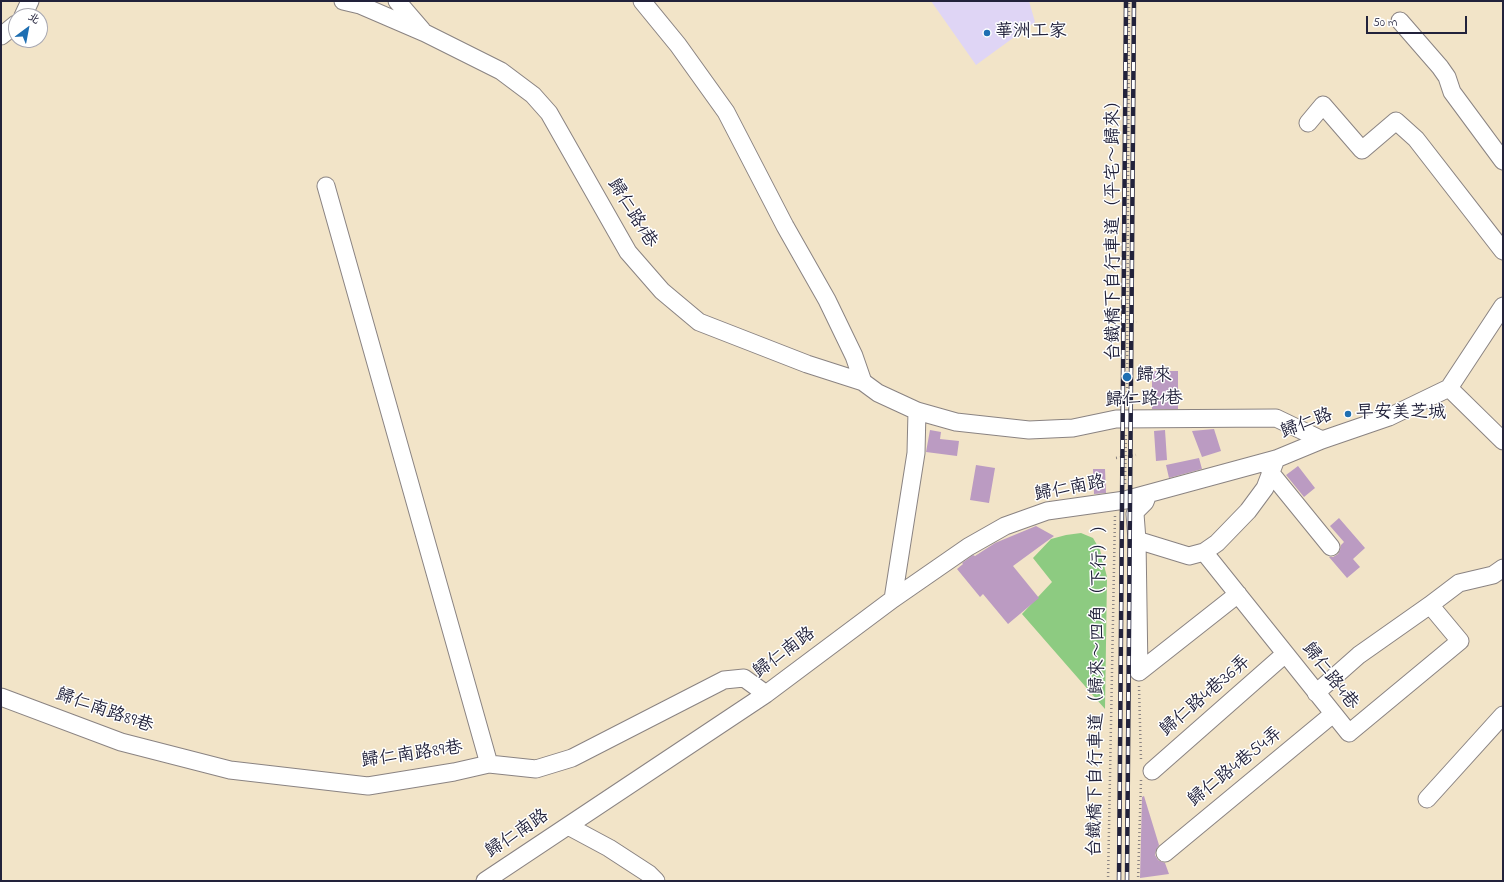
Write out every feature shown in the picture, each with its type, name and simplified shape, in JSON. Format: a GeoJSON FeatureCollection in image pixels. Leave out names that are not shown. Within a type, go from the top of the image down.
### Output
{"type":"FeatureCollection","features":[{"type":"Feature","properties":{"kind":"street","name":"歸仁路1巷"},"geometry":{"type":"LineString","coordinates":[[343,1],[360,5],[425,33],[501,71],[533,95],[549,113],[628,252],[662,291],[699,322],[807,364],[863,382],[878,393],[917,411],[956,422],[1029,430],[1073,428],[1122,420],[1276,418],[1322,440]]}},
{"type":"Feature","properties":{"kind":"street"},"geometry":{"type":"LineString","coordinates":[[397,1],[425,33]]}},
{"type":"Feature","properties":{"kind":"street"},"geometry":{"type":"LineString","coordinates":[[642,1],[678,45],[726,112],[827,300],[854,356],[863,382]]}},
{"type":"Feature","properties":{"kind":"street"},"geometry":{"type":"LineString","coordinates":[[1400,21],[1440,67],[1447,77],[1452,92],[1503,161]]}},
{"type":"Feature","properties":{"kind":"street"},"geometry":{"type":"LineString","coordinates":[[1308,123],[1323,105],[1362,150],[1396,121],[1416,139],[1503,251]]}},
{"type":"Feature","properties":{"kind":"street"},"geometry":{"type":"LineString","coordinates":[[326,186],[489,764]]}},
{"type":"Feature","properties":{"kind":"street"},"geometry":{"type":"LineString","coordinates":[[1503,306],[1449,388],[1503,441]]}},
{"type":"Feature","properties":{"kind":"street","name":"歸仁路"},"geometry":{"type":"LineString","coordinates":[[1120,501],[1273,466],[1322,440],[1389,417],[1449,388]]}},
{"type":"Feature","properties":{"kind":"street"},"geometry":{"type":"LineString","coordinates":[[893,599],[916,453],[917,411]]}},
{"type":"Feature","properties":{"kind":"street"},"geometry":{"type":"LineString","coordinates":[[1273,466],[1331,546]]}},
{"type":"Feature","properties":{"kind":"street"},"geometry":{"type":"LineString","coordinates":[[1137,540],[1189,556],[1204,552],[1217,543],[1248,511],[1265,488],[1273,466]]}},
{"type":"Feature","properties":{"kind":"street"},"geometry":{"type":"LineString","coordinates":[[1148,494],[1145,502],[1135,514],[1137,540],[1139,672],[1238,594]]}},
{"type":"Feature","properties":{"kind":"street","name":"歸仁南路"},"geometry":{"type":"LineString","coordinates":[[485,881],[766,694],[893,599],[968,547],[1005,526],[1048,511],[1120,501]]}},
{"type":"Feature","properties":{"kind":"street","name":"歸仁路4巷"},"geometry":{"type":"LineString","coordinates":[[1204,552],[1349,733],[1460,641],[1430,605]]}},
{"type":"Feature","properties":{"kind":"street"},"geometry":{"type":"LineString","coordinates":[[1316,693],[1359,655],[1459,583],[1493,575],[1503,568]]}},
{"type":"Feature","properties":{"kind":"street","name":"歸仁路4巷36弄"},"geometry":{"type":"LineString","coordinates":[[1152,771],[1285,654]]}},
{"type":"Feature","properties":{"kind":"street","name":"歸仁南路89巷"},"geometry":{"type":"LineString","coordinates":[[1,697],[121,742],[230,770],[368,786],[454,772],[489,764],[536,769],[572,758],[724,680],[744,678],[766,694]]}},
{"type":"Feature","properties":{"kind":"street","name":"歸仁路4巷54弄"},"geometry":{"type":"LineString","coordinates":[[1165,853],[1334,714]]}},
{"type":"Feature","properties":{"kind":"street"},"geometry":{"type":"LineString","coordinates":[[1428,799],[1503,714]]}},
{"type":"Feature","properties":{"kind":"street"},"geometry":{"type":"LineString","coordinates":[[568,826],[629,861],[649,874],[656,881]]}},
{"type":"Feature","properties":{"kind":"path","name":"台鐵橋下自行車道（平宅～歸來）"},"geometry":{"type":"LineString","coordinates":[[1120,501],[1126,457],[1122,420],[1128,321],[1129,1]]}},
{"type":"Feature","properties":{"kind":"path"},"geometry":{"type":"LineString","coordinates":[[1117,320],[1137,322]]}},
{"type":"Feature","properties":{"kind":"path"},"geometry":{"type":"LineString","coordinates":[[1116,458],[1136,455]]}},
{"type":"Feature","properties":{"kind":"path","name":"台鐵橋下自行車道（歸來～四角（下行））"},"geometry":{"type":"LineString","coordinates":[[1108,881],[1120,501]]}},
{"type":"Feature","properties":{"kind":"shaded area","name":"華洲工家"},"geometry":{"type":"Polygon","coordinates":[[[931,1],[1029,1],[1035,22],[976,65],[931,1]]]}},
{"type":"Feature","properties":{"kind":"green space"},"geometry":{"type":"Polygon","coordinates":[[[1081,533],[1093,538],[1100,550],[1107,577],[1105,709],[1022,614],[1052,582],[1033,558],[1051,539],[1081,533]]]}},
{"type":"Feature","properties":{"kind":"building"},"geometry":{"type":"Polygon","coordinates":[[[1152,371],[1178,371],[1178,409],[1152,409],[1152,371]]]}},
{"type":"Feature","properties":{"kind":"building"},"geometry":{"type":"Polygon","coordinates":[[[1214,429],[1221,451],[1202,457],[1192,431],[1214,429]]]}},
{"type":"Feature","properties":{"kind":"building"},"geometry":{"type":"Polygon","coordinates":[[[930,430],[941,432],[940,439],[959,441],[957,456],[926,452],[930,430]]]}},
{"type":"Feature","properties":{"kind":"building"},"geometry":{"type":"Polygon","coordinates":[[[1165,430],[1167,460],[1156,461],[1154,431],[1165,430]]]}},
{"type":"Feature","properties":{"kind":"building"},"geometry":{"type":"Polygon","coordinates":[[[1199,458],[1202,469],[1169,478],[1166,465],[1199,458]]]}},
{"type":"Feature","properties":{"kind":"building"},"geometry":{"type":"Polygon","coordinates":[[[976,465],[995,468],[989,503],[970,500],[976,465]]]}},
{"type":"Feature","properties":{"kind":"building"},"geometry":{"type":"Polygon","coordinates":[[[1298,466],[1315,488],[1304,497],[1286,475],[1298,466]]]}},
{"type":"Feature","properties":{"kind":"building"},"geometry":{"type":"Polygon","coordinates":[[[1093,469],[1105,469],[1106,493],[1094,494],[1093,469]]]}},
{"type":"Feature","properties":{"kind":"building"},"geometry":{"type":"Polygon","coordinates":[[[1339,518],[1365,548],[1353,559],[1360,567],[1347,578],[1329,557],[1333,557],[1338,554],[1341,545],[1344,542],[1330,526],[1339,518]]]}},
{"type":"Feature","properties":{"kind":"building"},"geometry":{"type":"Polygon","coordinates":[[[1036,526],[1054,536],[1013,566],[1039,598],[1008,624],[983,594],[980,597],[957,569],[963,564],[962,563],[973,555],[975,556],[995,543],[1036,526]]]}},
{"type":"Feature","properties":{"kind":"building"},"geometry":{"type":"Polygon","coordinates":[[[1144,796],[1159,845],[1155,855],[1158,860],[1165,863],[1169,874],[1140,878],[1142,797],[1144,796]]]}},
{"type":"Feature","properties":{"kind":"railway"},"geometry":{"type":"LineString","coordinates":[[1119,881],[1126,1]]}},
{"type":"Feature","properties":{"kind":"railway"},"geometry":{"type":"LineString","coordinates":[[1127,881],[1134,1]]}},
{"type":"Feature","properties":{"kind":"place","name":"華洲工家"},"geometry":{"type":"Point","coordinates":[987,33]}},
{"type":"Feature","properties":{"kind":"place","name":"歸來"},"geometry":{"type":"Point","coordinates":[1127,377]}},
{"type":"Feature","properties":{"kind":"place","name":"早安美芝城"},"geometry":{"type":"Point","coordinates":[1348,414]}}]}
